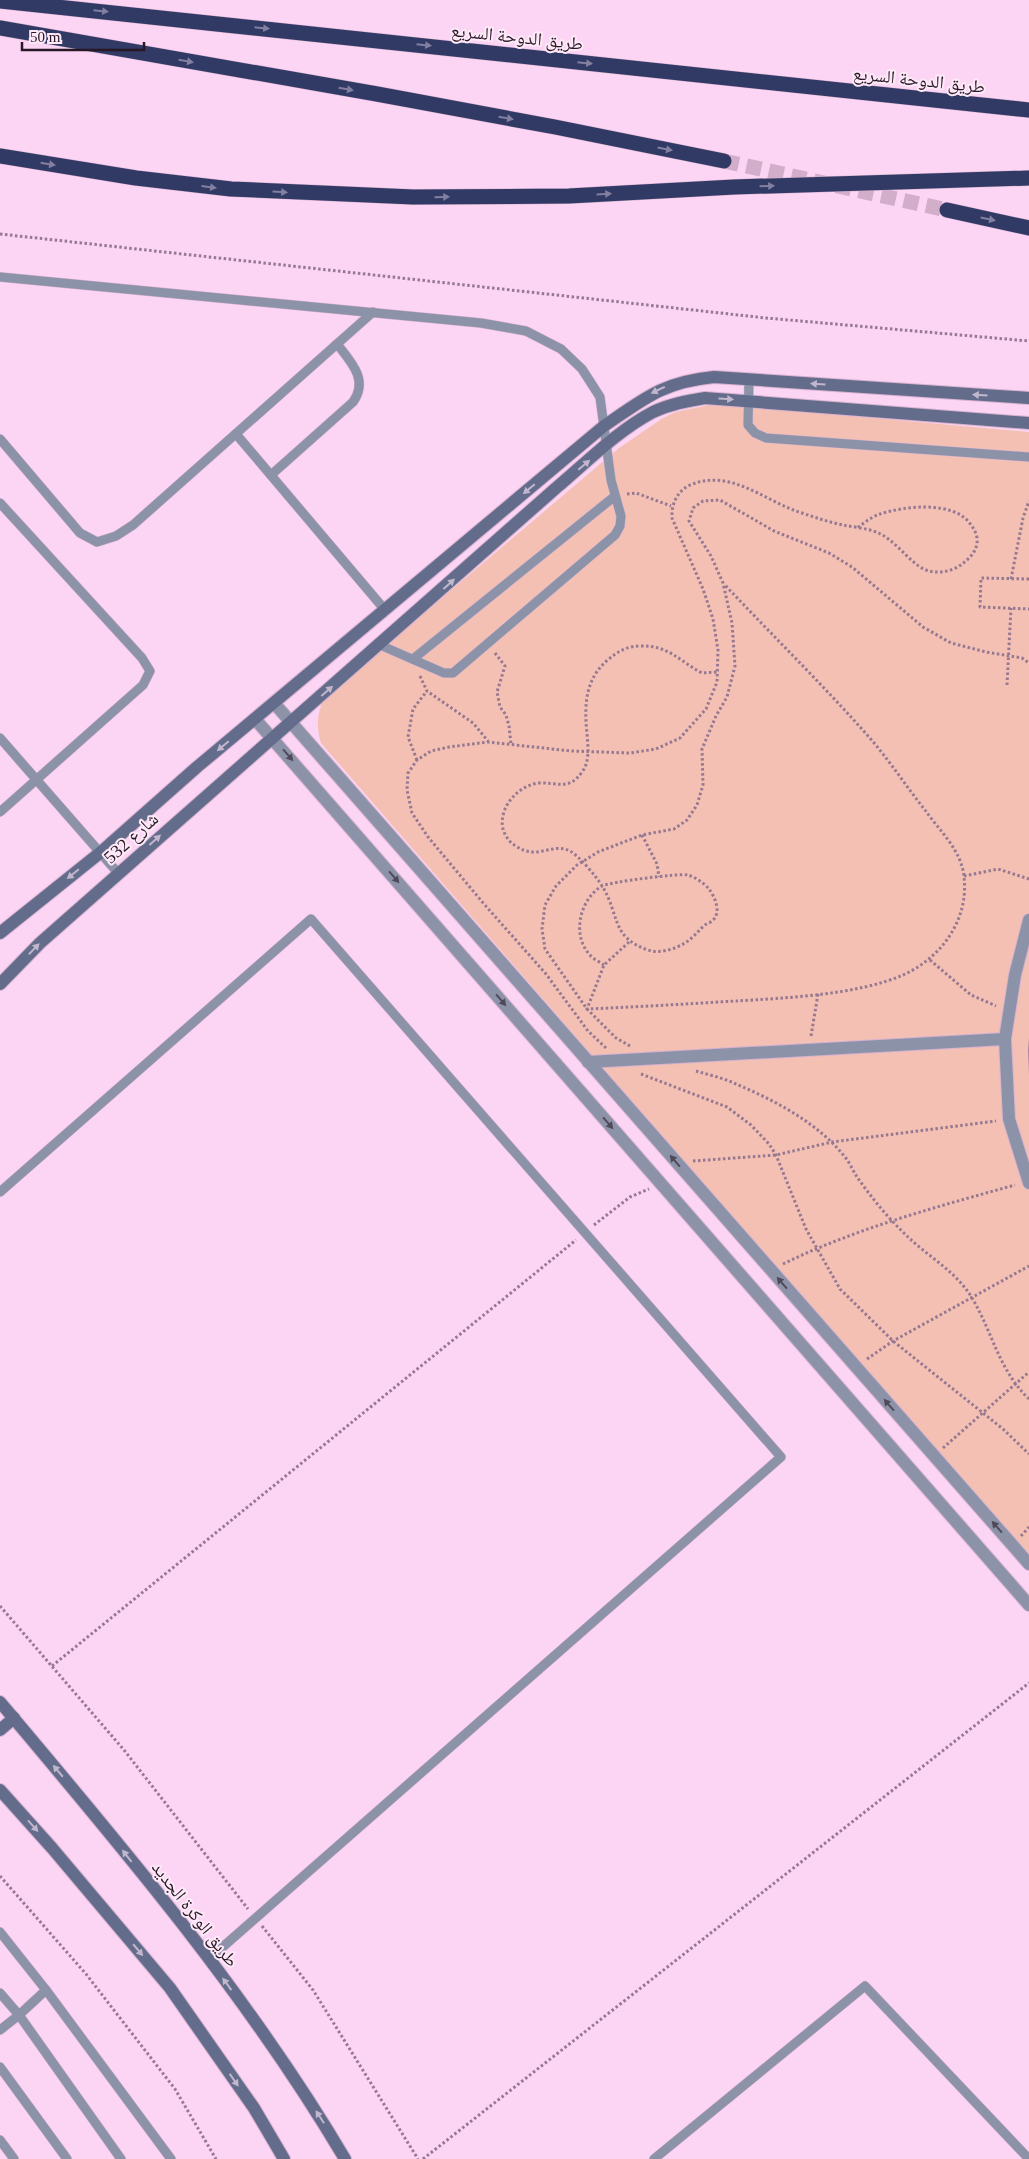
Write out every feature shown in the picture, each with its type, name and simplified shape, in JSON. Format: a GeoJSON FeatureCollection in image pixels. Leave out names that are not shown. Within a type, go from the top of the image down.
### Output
{"type":"FeatureCollection","features":[{"type":"Feature","properties":{"kind":"highway","name":"طريق الدوحة السريع"},"geometry":{"type":"LineString","coordinates":[[0,0],[1029,110]]}},
{"type":"Feature","properties":{"kind":"highway"},"geometry":{"type":"LineString","coordinates":[[0,28],[452,108],[724,161]]}},
{"type":"Feature","properties":{"kind":"highway"},"geometry":{"type":"LineString","coordinates":[[0,156],[136,178],[231,189],[413,197],[569,196],[734,187],[1029,178]]}},
{"type":"Feature","properties":{"kind":"highway"},"geometry":{"type":"LineString","coordinates":[[947,210],[1029,228]]}},
{"type":"Feature","properties":{"kind":"street","name":"شارع 532"},"geometry":{"type":"LineString","coordinates":[[0,933],[101,852],[255,719],[604,426],[652,393],[673,383],[714,377],[1029,398]]}},
{"type":"Feature","properties":{"kind":"street","name":"شارع 532"},"geometry":{"type":"LineString","coordinates":[[0,984],[40,943],[118,873],[380,645],[556,488],[623,431],[654,412],[677,403],[705,398],[1029,423]]}},
{"type":"Feature","properties":{"kind":"street"},"geometry":{"type":"LineString","coordinates":[[274,703],[1029,1564]]}},
{"type":"Feature","properties":{"kind":"street"},"geometry":{"type":"LineString","coordinates":[[255,719],[1029,1605]]}},
{"type":"Feature","properties":{"kind":"street"},"geometry":{"type":"LineString","coordinates":[[1028,1182],[1009,1119],[1005,1038],[1015,975],[1029,920]]}},
{"type":"Feature","properties":{"kind":"street"},"geometry":{"type":"LineString","coordinates":[[0,928],[14,922]]}},
{"type":"Feature","properties":{"kind":"street"},"geometry":{"type":"LineString","coordinates":[[588,1062],[1005,1038]]}},
{"type":"Feature","properties":{"kind":"street","name":"طريق الوكرة الجديد"},"geometry":{"type":"LineString","coordinates":[[0,1702],[101,1822],[209,1959],[295,2079],[343,2158]]}},
{"type":"Feature","properties":{"kind":"street"},"geometry":{"type":"LineString","coordinates":[[0,1730],[14,1718]]}},
{"type":"Feature","properties":{"kind":"street"},"geometry":{"type":"LineString","coordinates":[[0,1790],[52,1848],[170,1988],[254,2108],[284,2159]]}},
{"type":"Feature","properties":{"kind":"lane"},"geometry":{"type":"LineString","coordinates":[[0,276],[482,323],[526,331],[562,349],[582,369],[600,397],[611,480],[621,516],[620,526],[615,535],[453,673],[444,674],[380,645]]}},
{"type":"Feature","properties":{"kind":"lane"},"geometry":{"type":"LineString","coordinates":[[0,438],[80,533],[98,542],[116,536],[133,526],[373,312]]}},
{"type":"Feature","properties":{"kind":"lane"},"geometry":{"type":"LineString","coordinates":[[271,475],[359,395],[361,388],[358,375],[338,344]]}},
{"type":"Feature","properties":{"kind":"lane"},"geometry":{"type":"LineString","coordinates":[[749,379],[747,400],[748,425],[755,433],[766,438],[1029,457]]}},
{"type":"Feature","properties":{"kind":"lane"},"geometry":{"type":"LineString","coordinates":[[236,434],[385,610]]}},
{"type":"Feature","properties":{"kind":"lane"},"geometry":{"type":"LineString","coordinates":[[413,660],[615,496]]}},
{"type":"Feature","properties":{"kind":"lane"},"geometry":{"type":"LineString","coordinates":[[0,503],[142,658],[150,671],[143,686],[0,812]]}},
{"type":"Feature","properties":{"kind":"lane"},"geometry":{"type":"LineString","coordinates":[[0,738],[118,873]]}},
{"type":"Feature","properties":{"kind":"lane"},"geometry":{"type":"LineString","coordinates":[[0,1192],[311,919],[781,1457],[209,1959]]}},
{"type":"Feature","properties":{"kind":"lane"},"geometry":{"type":"LineString","coordinates":[[0,1932],[46,1990],[170,2159]]}},
{"type":"Feature","properties":{"kind":"lane"},"geometry":{"type":"LineString","coordinates":[[654,2159],[866,1986],[1029,2159]]}},
{"type":"Feature","properties":{"kind":"lane"},"geometry":{"type":"LineString","coordinates":[[0,2030],[46,1990]]}},
{"type":"Feature","properties":{"kind":"lane"},"geometry":{"type":"LineString","coordinates":[[0,1993],[19,2015],[121,2159]]}},
{"type":"Feature","properties":{"kind":"lane"},"geometry":{"type":"LineString","coordinates":[[0,2067],[67,2159]]}},
{"type":"Feature","properties":{"kind":"lane"},"geometry":{"type":"LineString","coordinates":[[0,2140],[14,2159]]}},
{"type":"Feature","properties":{"kind":"path"},"geometry":{"type":"LineString","coordinates":[[0,234],[766,318],[1029,341]]}},
{"type":"Feature","properties":{"kind":"path"},"geometry":{"type":"LineString","coordinates":[[857,528],[871,518],[900,509],[940,508],[958,514],[969,522],[975,531],[977,543],[972,556],[961,566],[950,571],[936,572],[921,568],[898,545],[876,531],[857,528],[832,522],[783,507],[747,486],[717,479],[698,481],[683,488],[671,506],[672,518],[703,589],[713,619],[718,650],[717,682],[706,709],[680,738],[656,750],[630,753],[588,752],[488,742],[431,751],[416,760],[408,773],[407,790],[412,813],[428,837],[546,974],[588,1031],[619,1060],[648,1078],[727,1107],[751,1125],[770,1144],[776,1155],[802,1221],[840,1289],[893,1341],[983,1413],[1029,1454]]}},
{"type":"Feature","properties":{"kind":"path"},"geometry":{"type":"LineString","coordinates":[[615,496],[636,492],[671,506]]}},
{"type":"Feature","properties":{"kind":"path"},"geometry":{"type":"LineString","coordinates":[[631,1046],[616,1038],[587,1009],[545,949],[542,929],[546,905],[556,886],[582,862],[598,852],[642,836],[674,829],[687,820],[697,805],[703,785],[702,748],[716,716],[727,697],[735,666],[732,623],[723,583],[711,556],[690,521],[693,508],[703,501],[720,500],[774,531],[829,553],[852,567],[923,627],[951,643],[986,652],[1022,658],[1029,663]]}},
{"type":"Feature","properties":{"kind":"path"},"geometry":{"type":"LineString","coordinates":[[1011,579],[1023,518],[1029,501]]}},
{"type":"Feature","properties":{"kind":"path"},"geometry":{"type":"LineString","coordinates":[[1029,579],[981,578],[980,607],[1029,608]]}},
{"type":"Feature","properties":{"kind":"path"},"geometry":{"type":"LineString","coordinates":[[587,1009],[774,999],[818,994],[873,984],[902,975],[930,960],[947,942],[958,920],[964,876],[957,852],[871,739],[723,583]]}},
{"type":"Feature","properties":{"kind":"path"},"geometry":{"type":"LineString","coordinates":[[1007,685],[1011,608]]}},
{"type":"Feature","properties":{"kind":"path"},"geometry":{"type":"LineString","coordinates":[[488,645],[506,666],[497,692],[500,707],[506,715],[509,726],[511,744]]}},
{"type":"Feature","properties":{"kind":"path"},"geometry":{"type":"LineString","coordinates":[[604,965],[590,955],[584,945],[580,932],[580,918],[585,905],[602,886],[677,873],[690,875],[700,881],[714,896],[717,905],[717,915],[684,943],[671,949],[654,952],[629,942],[619,928],[602,886],[582,862],[568,850],[556,849],[525,853],[510,843],[504,830],[502,815],[509,802],[520,790],[538,783],[555,786],[571,783],[583,771],[588,752],[586,723],[587,692],[598,667],[615,654],[631,646],[655,645],[669,651],[702,674],[717,672]]}},
{"type":"Feature","properties":{"kind":"path"},"geometry":{"type":"LineString","coordinates":[[413,660],[427,691],[473,723],[488,742]]}},
{"type":"Feature","properties":{"kind":"path"},"geometry":{"type":"LineString","coordinates":[[416,760],[408,737],[412,709],[427,691]]}},
{"type":"Feature","properties":{"kind":"path"},"geometry":{"type":"LineString","coordinates":[[642,836],[657,864],[658,877]]}},
{"type":"Feature","properties":{"kind":"path"},"geometry":{"type":"LineString","coordinates":[[964,876],[998,869],[1029,880]]}},
{"type":"Feature","properties":{"kind":"path"},"geometry":{"type":"LineString","coordinates":[[587,1009],[604,965],[629,942]]}},
{"type":"Feature","properties":{"kind":"path"},"geometry":{"type":"LineString","coordinates":[[930,960],[971,995],[1009,1012]]}},
{"type":"Feature","properties":{"kind":"path"},"geometry":{"type":"LineString","coordinates":[[808,1050],[818,994]]}},
{"type":"Feature","properties":{"kind":"path"},"geometry":{"type":"LineString","coordinates":[[688,1069],[735,1083],[800,1117],[832,1142],[847,1159],[856,1176],[892,1220],[907,1236],[957,1280],[971,1296],[1014,1385],[1029,1400]]}},
{"type":"Feature","properties":{"kind":"path"},"geometry":{"type":"LineString","coordinates":[[682,1169],[692,1161],[776,1155],[832,1142],[1009,1119]]}},
{"type":"Feature","properties":{"kind":"path"},"geometry":{"type":"LineString","coordinates":[[771,1270],[817,1248],[892,1220],[1028,1182]]}},
{"type":"Feature","properties":{"kind":"path"},"geometry":{"type":"LineString","coordinates":[[52,1666],[630,1197],[661,1184]]}},
{"type":"Feature","properties":{"kind":"path"},"geometry":{"type":"LineString","coordinates":[[856,1367],[893,1341],[971,1296],[1029,1266]]}},
{"type":"Feature","properties":{"kind":"path"},"geometry":{"type":"LineString","coordinates":[[934,1456],[1029,1372]]}},
{"type":"Feature","properties":{"kind":"path"},"geometry":{"type":"LineString","coordinates":[[0,1606],[124,1750],[313,1990],[418,2159]]}},
{"type":"Feature","properties":{"kind":"path"},"geometry":{"type":"LineString","coordinates":[[424,2159],[1029,1684]]}},
{"type":"Feature","properties":{"kind":"path"},"geometry":{"type":"LineString","coordinates":[[0,1876],[86,1974],[175,2089],[216,2159]]}},
{"type":"Feature","properties":{"kind":"shaded area"},"geometry":{"type":"Polygon","coordinates":[[[709,405],[1029,432],[1029,1559],[321,743],[318,720],[324,698],[619,448],[663,418],[676,412],[709,405]]]}},
{"type":"Feature","properties":{"kind":"tunnel"},"geometry":{"type":"LineString","coordinates":[[724,161],[947,210]]}}]}
